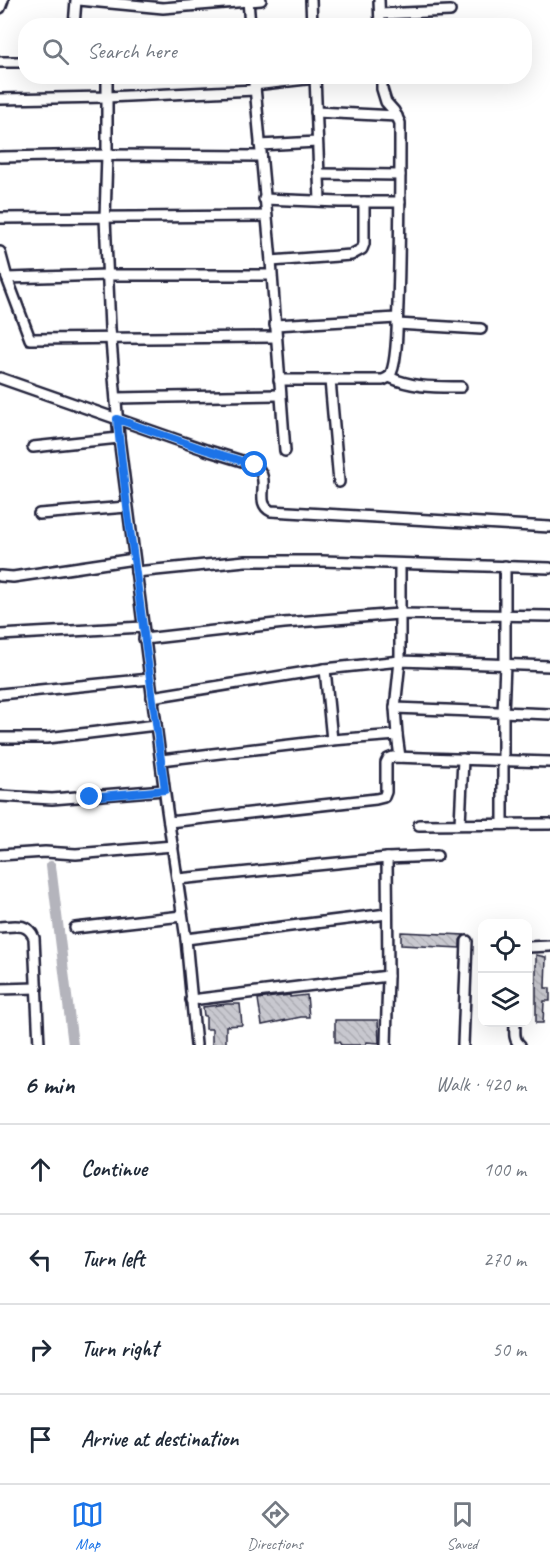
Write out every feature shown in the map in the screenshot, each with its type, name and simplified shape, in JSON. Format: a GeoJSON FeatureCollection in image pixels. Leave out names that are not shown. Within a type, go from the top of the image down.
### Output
{"type":"FeatureCollection","features":[{"type":"Feature","properties":{"kind":"street"},"geometry":{"type":"LineString","coordinates":[[0,8],[3,0]]}},
{"type":"Feature","properties":{"kind":"street"},"geometry":{"type":"LineString","coordinates":[[75,18],[77,0],[163,8],[192,3],[261,0]]}},
{"type":"Feature","properties":{"kind":"street"},"geometry":{"type":"LineString","coordinates":[[248,0],[249,18]]}},
{"type":"Feature","properties":{"kind":"street"},"geometry":{"type":"LineString","coordinates":[[311,0],[312,18]]}},
{"type":"Feature","properties":{"kind":"street"},"geometry":{"type":"LineString","coordinates":[[379,0],[380,18]]}},
{"type":"Feature","properties":{"kind":"street"},"geometry":{"type":"LineString","coordinates":[[380,14],[450,11]]}},
{"type":"Feature","properties":{"kind":"street"},"geometry":{"type":"LineString","coordinates":[[0,62],[18,62]]}},
{"type":"Feature","properties":{"kind":"street"},"geometry":{"type":"LineString","coordinates":[[107,84],[105,218],[117,419],[144,639],[186,939],[196,1045]]}},
{"type":"Feature","properties":{"kind":"street"},"geometry":{"type":"LineString","coordinates":[[0,99],[107,97],[254,84],[271,261],[285,451]]}},
{"type":"Feature","properties":{"kind":"street"},"geometry":{"type":"LineString","coordinates":[[315,84],[320,201]]}},
{"type":"Feature","properties":{"kind":"street"},"geometry":{"type":"LineString","coordinates":[[279,380],[383,380],[389,377],[394,368],[400,202],[400,123],[386,102],[382,84]]}},
{"type":"Feature","properties":{"kind":"street"},"geometry":{"type":"LineString","coordinates":[[316,112],[397,116]]}},
{"type":"Feature","properties":{"kind":"street"},"geometry":{"type":"LineString","coordinates":[[260,145],[317,142]]}},
{"type":"Feature","properties":{"kind":"street"},"geometry":{"type":"LineString","coordinates":[[0,157],[261,156]]}},
{"type":"Feature","properties":{"kind":"street"},"geometry":{"type":"LineString","coordinates":[[319,174],[400,175]]}},
{"type":"Feature","properties":{"kind":"street"},"geometry":{"type":"LineString","coordinates":[[264,199],[400,202]]}},
{"type":"Feature","properties":{"kind":"street"},"geometry":{"type":"LineString","coordinates":[[271,261],[357,253],[364,244],[364,202]]}},
{"type":"Feature","properties":{"kind":"street"},"geometry":{"type":"LineString","coordinates":[[0,219],[266,216]]}},
{"type":"Feature","properties":{"kind":"street"},"geometry":{"type":"LineString","coordinates":[[0,252],[7,278],[30,339],[276,337]]}},
{"type":"Feature","properties":{"kind":"street"},"geometry":{"type":"LineString","coordinates":[[7,278],[107,275],[272,275]]}},
{"type":"Feature","properties":{"kind":"street"},"geometry":{"type":"LineString","coordinates":[[275,325],[397,321],[481,329]]}},
{"type":"Feature","properties":{"kind":"street"},"geometry":{"type":"LineString","coordinates":[[389,377],[414,386],[461,387]]}},
{"type":"Feature","properties":{"kind":"street"},"geometry":{"type":"LineString","coordinates":[[0,378],[255,465],[262,471],[264,506],[271,512],[550,526]]}},
{"type":"Feature","properties":{"kind":"street"},"geometry":{"type":"LineString","coordinates":[[330,380],[339,482]]}},
{"type":"Feature","properties":{"kind":"street"},"geometry":{"type":"LineString","coordinates":[[116,398],[280,395]]}},
{"type":"Feature","properties":{"kind":"street"},"geometry":{"type":"LineString","coordinates":[[33,447],[119,438]]}},
{"type":"Feature","properties":{"kind":"street"},"geometry":{"type":"LineString","coordinates":[[39,514],[127,507]]}},
{"type":"Feature","properties":{"kind":"street"},"geometry":{"type":"LineString","coordinates":[[0,576],[13,577],[134,559]]}},
{"type":"Feature","properties":{"kind":"street"},"geometry":{"type":"LineString","coordinates":[[136,572],[244,561],[550,567]]}},
{"type":"Feature","properties":{"kind":"street"},"geometry":{"type":"LineString","coordinates":[[400,564],[400,661],[395,708],[400,757]]}},
{"type":"Feature","properties":{"kind":"street"},"geometry":{"type":"LineString","coordinates":[[503,824],[502,713],[506,566]]}},
{"type":"Feature","properties":{"kind":"street"},"geometry":{"type":"LineString","coordinates":[[144,639],[284,623],[399,614],[550,616]]}},
{"type":"Feature","properties":{"kind":"street"},"geometry":{"type":"LineString","coordinates":[[3,635],[143,627]]}},
{"type":"Feature","properties":{"kind":"street"},"geometry":{"type":"LineString","coordinates":[[152,697],[325,669],[400,661],[550,666]]}},
{"type":"Feature","properties":{"kind":"street"},"geometry":{"type":"LineString","coordinates":[[325,669],[332,740]]}},
{"type":"Feature","properties":{"kind":"street"},"geometry":{"type":"LineString","coordinates":[[0,694],[150,679]]}},
{"type":"Feature","properties":{"kind":"street"},"geometry":{"type":"LineString","coordinates":[[395,708],[550,714]]}},
{"type":"Feature","properties":{"kind":"street"},"geometry":{"type":"LineString","coordinates":[[0,738],[33,739],[156,725]]}},
{"type":"Feature","properties":{"kind":"street"},"geometry":{"type":"LineString","coordinates":[[161,760],[332,740],[397,735]]}},
{"type":"Feature","properties":{"kind":"street"},"geometry":{"type":"LineString","coordinates":[[169,822],[384,797],[388,759],[400,757],[550,762]]}},
{"type":"Feature","properties":{"kind":"street"},"geometry":{"type":"LineString","coordinates":[[460,824],[463,759]]}},
{"type":"Feature","properties":{"kind":"street"},"geometry":{"type":"LineString","coordinates":[[0,796],[52,799],[165,790]]}},
{"type":"Feature","properties":{"kind":"street"},"geometry":{"type":"LineString","coordinates":[[419,825],[550,824]]}},
{"type":"Feature","properties":{"kind":"street"},"geometry":{"type":"LineString","coordinates":[[0,855],[45,852],[76,854],[173,846]]}},
{"type":"Feature","properties":{"kind":"street"},"geometry":{"type":"LineString","coordinates":[[178,879],[387,858],[437,856]]}},
{"type":"Feature","properties":{"kind":"street"},"geometry":{"type":"LineString","coordinates":[[386,1045],[387,858]]}},
{"type":"Feature","properties":{"kind":"street"},"geometry":{"type":"LineString","coordinates":[[186,939],[387,914]]}},
{"type":"Feature","properties":{"kind":"street"},"geometry":{"type":"LineString","coordinates":[[75,928],[183,916]]}},
{"type":"Feature","properties":{"kind":"street"},"geometry":{"type":"LineString","coordinates":[[0,927],[27,927],[34,938],[39,1045]]}},
{"type":"Feature","properties":{"kind":"street"},"geometry":{"type":"LineString","coordinates":[[463,1045],[467,941]]}},
{"type":"Feature","properties":{"kind":"street"},"geometry":{"type":"LineString","coordinates":[[532,947],[550,946]]}},
{"type":"Feature","properties":{"kind":"street"},"geometry":{"type":"LineString","coordinates":[[191,1000],[388,976]]}},
{"type":"Feature","properties":{"kind":"street"},"geometry":{"type":"LineString","coordinates":[[0,988],[37,988]]}},
{"type":"Feature","properties":{"kind":"street"},"geometry":{"type":"LineString","coordinates":[[515,1027],[515,1037],[520,1045]]}},
{"type":"Feature","properties":{"kind":"building"},"geometry":{"type":"Polygon","coordinates":[[[401,932],[464,935],[460,940],[460,948],[401,945],[401,932]]]}},
{"type":"Feature","properties":{"kind":"building"},"geometry":{"type":"Polygon","coordinates":[[[536,955],[546,957],[545,988],[550,988],[550,1001],[544,1001],[543,1023],[536,1023],[536,955]]]}},
{"type":"Feature","properties":{"kind":"building"},"geometry":{"type":"Polygon","coordinates":[[[290,995],[290,997],[307,995],[309,1017],[262,1025],[258,999],[290,995]]]}},
{"type":"Feature","properties":{"kind":"building"},"geometry":{"type":"Polygon","coordinates":[[[240,1004],[242,1025],[226,1026],[226,1045],[212,1045],[212,1029],[206,1029],[203,1007],[240,1004]]]}},
{"type":"Feature","properties":{"kind":"building"},"geometry":{"type":"Polygon","coordinates":[[[335,1020],[378,1020],[379,1043],[341,1045],[335,1042],[335,1020]]]}},
{"type":"Feature","properties":{"kind":"waterway"},"geometry":{"type":"LineString","coordinates":[[51,866],[73,1045]]}},
{"type":"Feature","properties":{"kind":"route"},"geometry":{"type":"LineString","coordinates":[[90,797],[165,790],[117,419],[255,465]]}}]}
